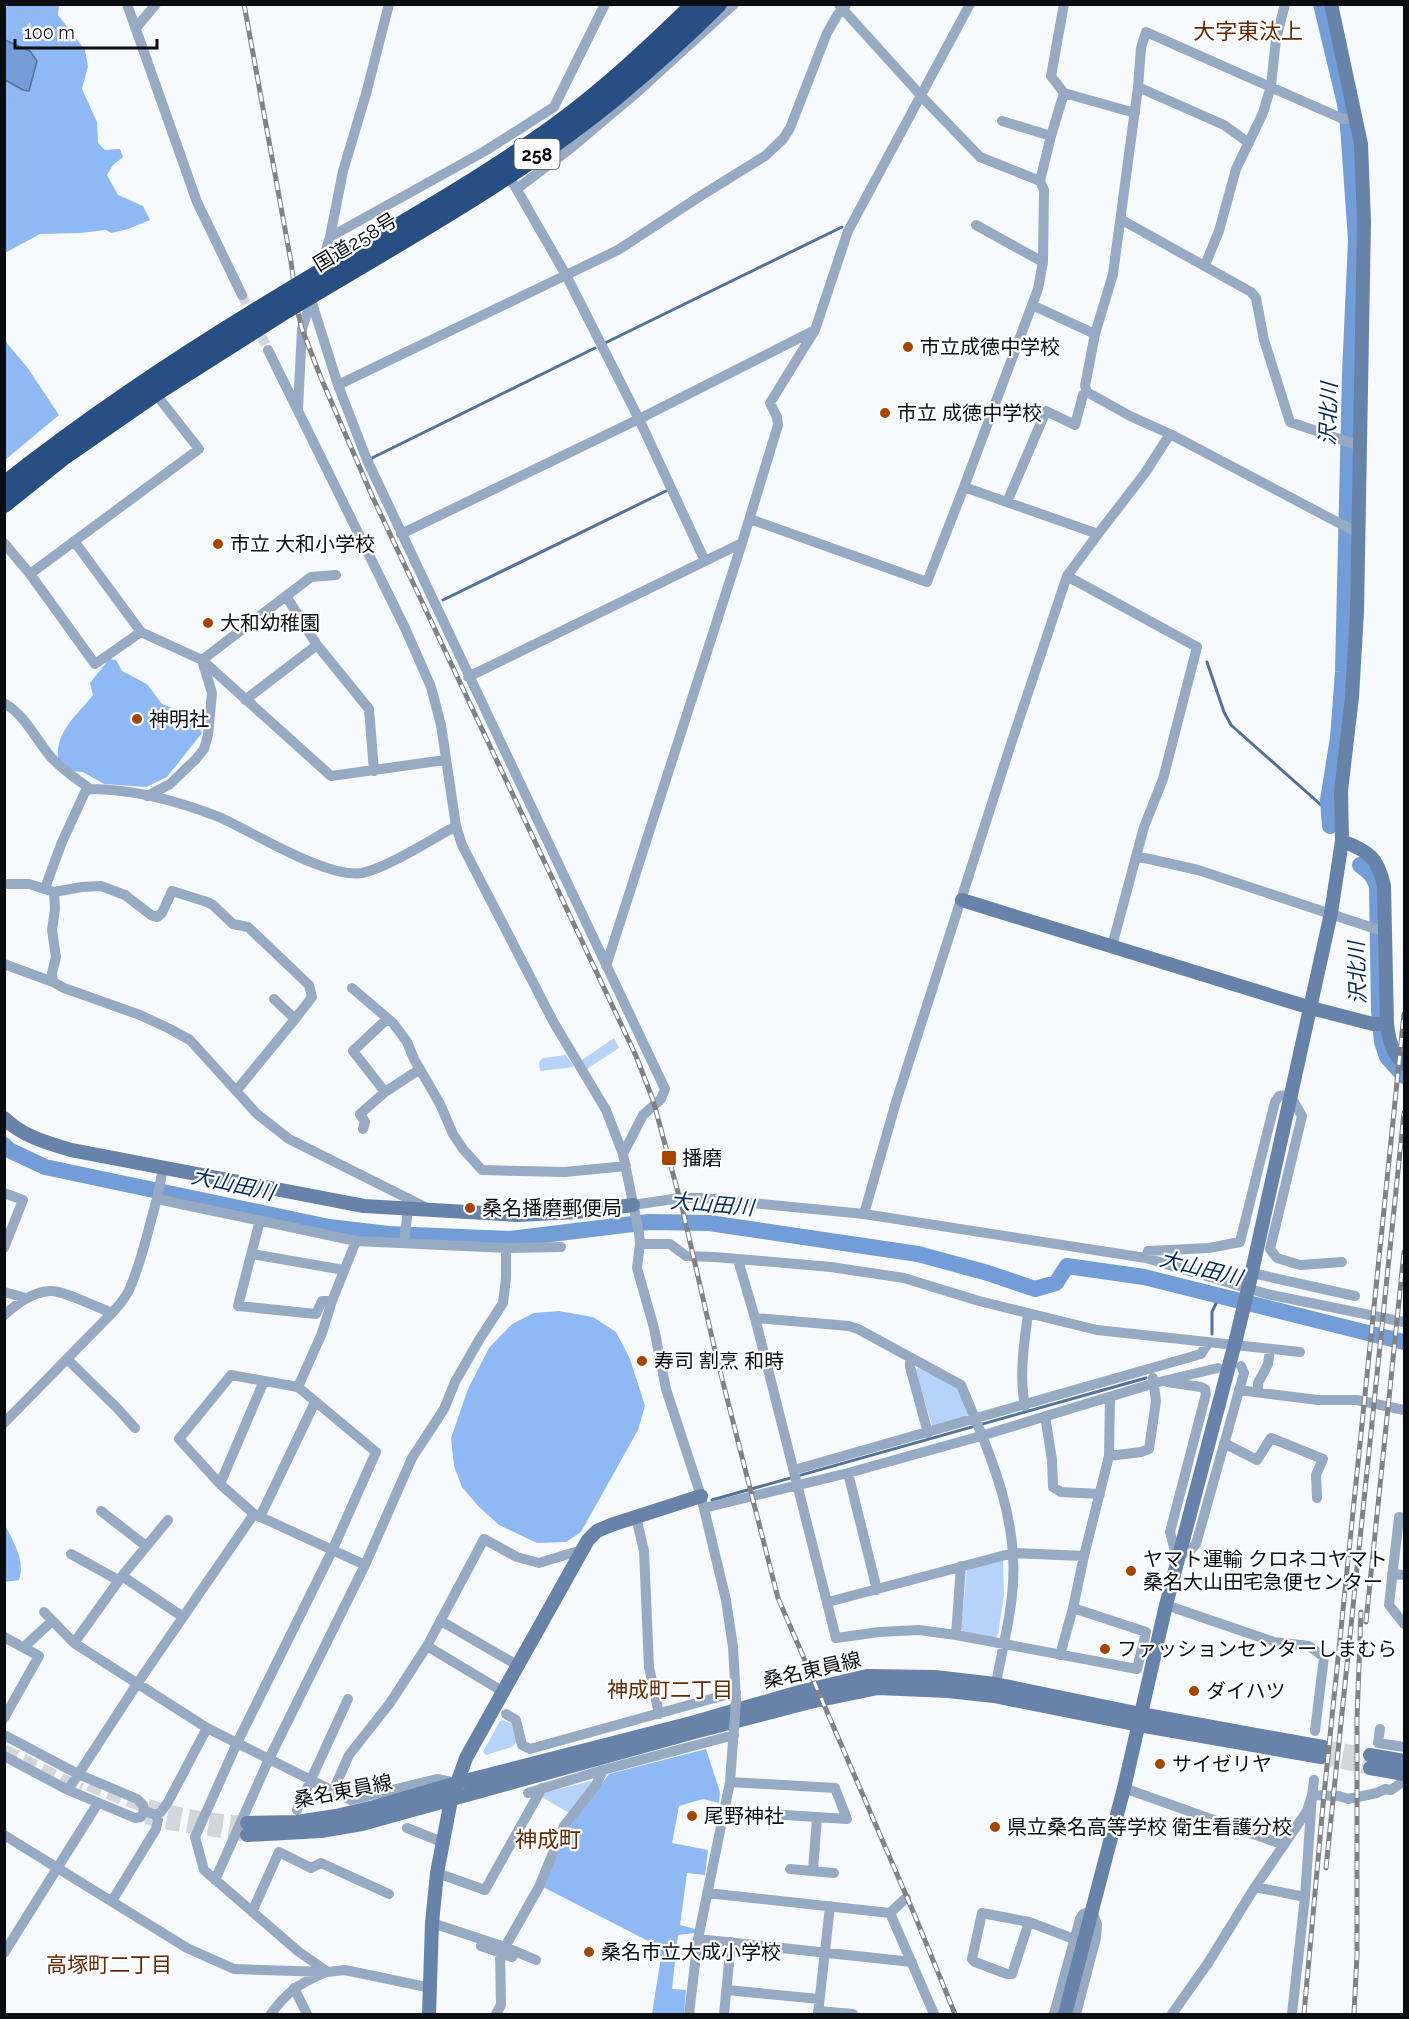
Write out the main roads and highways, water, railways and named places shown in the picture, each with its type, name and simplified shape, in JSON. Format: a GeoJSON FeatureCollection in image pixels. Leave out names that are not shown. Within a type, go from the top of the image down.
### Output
{"type":"FeatureCollection","features":[{"type":"Feature","properties":{"kind":"highway","name":"国道258号"},"geometry":{"type":"LineString","coordinates":[[4,504],[64,456],[286,302],[554,127],[608,86],[695,4]]}},
{"type":"Feature","properties":{"kind":"highway","name":"国道258号"},"geometry":{"type":"LineString","coordinates":[[335,272],[411,236],[559,139],[619,94],[718,4]]}},
{"type":"Feature","properties":{"kind":"highway","name":"国道258号"},"geometry":{"type":"LineString","coordinates":[[4,484],[117,400],[202,344],[286,302]]}},
{"type":"Feature","properties":{"kind":"waterway","name":"沢北川"},"geometry":{"type":"LineString","coordinates":[[1321,4],[1345,104],[1356,240],[1350,374],[1343,672],[1338,738],[1328,800],[1330,826]]}},
{"type":"Feature","properties":{"kind":"waterway"},"geometry":{"type":"LineString","coordinates":[[605,343],[842,227]]}},
{"type":"Feature","properties":{"kind":"waterway"},"geometry":{"type":"LineString","coordinates":[[372,458],[595,348]]}},
{"type":"Feature","properties":{"kind":"waterway"},"geometry":{"type":"LineString","coordinates":[[443,600],[668,490]]}},
{"type":"Feature","properties":{"kind":"waterway"},"geometry":{"type":"LineString","coordinates":[[1207,662],[1224,712],[1231,725],[1329,812]]}},
{"type":"Feature","properties":{"kind":"waterway","name":"沢北川"},"geometry":{"type":"LineString","coordinates":[[1360,865],[1370,874],[1377,886],[1379,1011],[1382,1042],[1387,1057],[1404,1076]]}},
{"type":"Feature","properties":{"kind":"waterway","name":"大山田川"},"geometry":{"type":"LineString","coordinates":[[4,1145],[9,1150],[45,1167],[329,1227],[389,1234],[510,1239],[649,1222],[709,1223],[918,1254],[988,1273],[1035,1289],[1056,1283],[1067,1266],[1144,1277],[1404,1342]]}},
{"type":"Feature","properties":{"kind":"waterway"},"geometry":{"type":"LineString","coordinates":[[1212,1334],[1212,1312],[1219,1297]]}},
{"type":"Feature","properties":{"kind":"waterway"},"geometry":{"type":"LineString","coordinates":[[712,1500],[1146,1378]]}},
{"type":"Feature","properties":{"kind":"tunnel"},"geometry":{"type":"LineString","coordinates":[[242,295],[268,350]]}},
{"type":"Feature","properties":{"kind":"tunnel"},"geometry":{"type":"LineString","coordinates":[[1323,1747],[1370,1755]]}},
{"type":"Feature","properties":{"kind":"tunnel"},"geometry":{"type":"LineString","coordinates":[[4,1751],[81,1790]]}},
{"type":"Feature","properties":{"kind":"tunnel"},"geometry":{"type":"LineString","coordinates":[[1321,1757],[1370,1768]]}},
{"type":"Feature","properties":{"kind":"tunnel"},"geometry":{"type":"LineString","coordinates":[[89,1784],[166,1811],[206,1819],[247,1823]]}},
{"type":"Feature","properties":{"kind":"tunnel"},"geometry":{"type":"LineString","coordinates":[[146,1817],[168,1823],[247,1835]]}},
{"type":"Feature","properties":{"kind":"railway"},"geometry":{"type":"LineString","coordinates":[[244,4],[302,329],[373,498],[636,1056],[653,1100],[682,1207],[716,1355],[778,1598],[955,2014]]}},
{"type":"Feature","properties":{"kind":"railway"},"geometry":{"type":"LineString","coordinates":[[1304,2014],[1323,1805],[1404,1014]]}},
{"type":"Feature","properties":{"kind":"railway"},"geometry":{"type":"LineString","coordinates":[[1326,1868],[1404,1113]]}},
{"type":"Feature","properties":{"kind":"railway"},"geometry":{"type":"LineString","coordinates":[[1366,1622],[1404,1252]]}},
{"type":"Feature","properties":{"kind":"railway"},"geometry":{"type":"LineString","coordinates":[[1354,2014],[1357,1955],[1357,1718],[1361,1612]]}},
{"type":"Feature","properties":{"kind":"place","name":"市立成徳中学校"},"geometry":{"type":"Point","coordinates":[908,347]}},
{"type":"Feature","properties":{"kind":"place","name":"市立 成徳中学校"},"geometry":{"type":"Point","coordinates":[885,413]}},
{"type":"Feature","properties":{"kind":"place","name":"市立 大和小学校"},"geometry":{"type":"Point","coordinates":[218,544]}},
{"type":"Feature","properties":{"kind":"place","name":"大和幼稚園"},"geometry":{"type":"Point","coordinates":[208,623]}},
{"type":"Feature","properties":{"kind":"place","name":"神明社"},"geometry":{"type":"Point","coordinates":[137,719]}},
{"type":"Feature","properties":{"kind":"place","name":"播磨"},"geometry":{"type":"Point","coordinates":[669,1158]}},
{"type":"Feature","properties":{"kind":"place","name":"桑名播磨郵便局"},"geometry":{"type":"Point","coordinates":[470,1208]}},
{"type":"Feature","properties":{"kind":"place","name":"寿司 割烹 和時"},"geometry":{"type":"Point","coordinates":[642,1361]}},
{"type":"Feature","properties":{"kind":"place","name":"ヤマト運輸 クロネコヤマト 桑名大山田宅急便センター"},"geometry":{"type":"Point","coordinates":[1131,1571]}},
{"type":"Feature","properties":{"kind":"place","name":"ファッションセンターしまむら"},"geometry":{"type":"Point","coordinates":[1105,1649]}},
{"type":"Feature","properties":{"kind":"place","name":"ダイハツ"},"geometry":{"type":"Point","coordinates":[1194,1691]}},
{"type":"Feature","properties":{"kind":"place","name":"サイゼリヤ"},"geometry":{"type":"Point","coordinates":[1160,1764]}},
{"type":"Feature","properties":{"kind":"place","name":"尾野神社"},"geometry":{"type":"Point","coordinates":[692,1816]}},
{"type":"Feature","properties":{"kind":"place","name":"県立桑名高等学校 衛生看護分校"},"geometry":{"type":"Point","coordinates":[995,1827]}},
{"type":"Feature","properties":{"kind":"place","name":"桑名市立大成小学校"},"geometry":{"type":"Point","coordinates":[589,1952]}},
{"type":"Feature","properties":{"kind":"district","name":"大字東汰上"},"geometry":{"type":"Point","coordinates":[1248,31]}},
{"type":"Feature","properties":{"kind":"district","name":"神成町二丁目"},"geometry":{"type":"Point","coordinates":[670,1689]}},
{"type":"Feature","properties":{"kind":"district","name":"神成町"},"geometry":{"type":"Point","coordinates":[548,1839]}},
{"type":"Feature","properties":{"kind":"district","name":"高塚町二丁目"},"geometry":{"type":"Point","coordinates":[109,1964]}}]}
